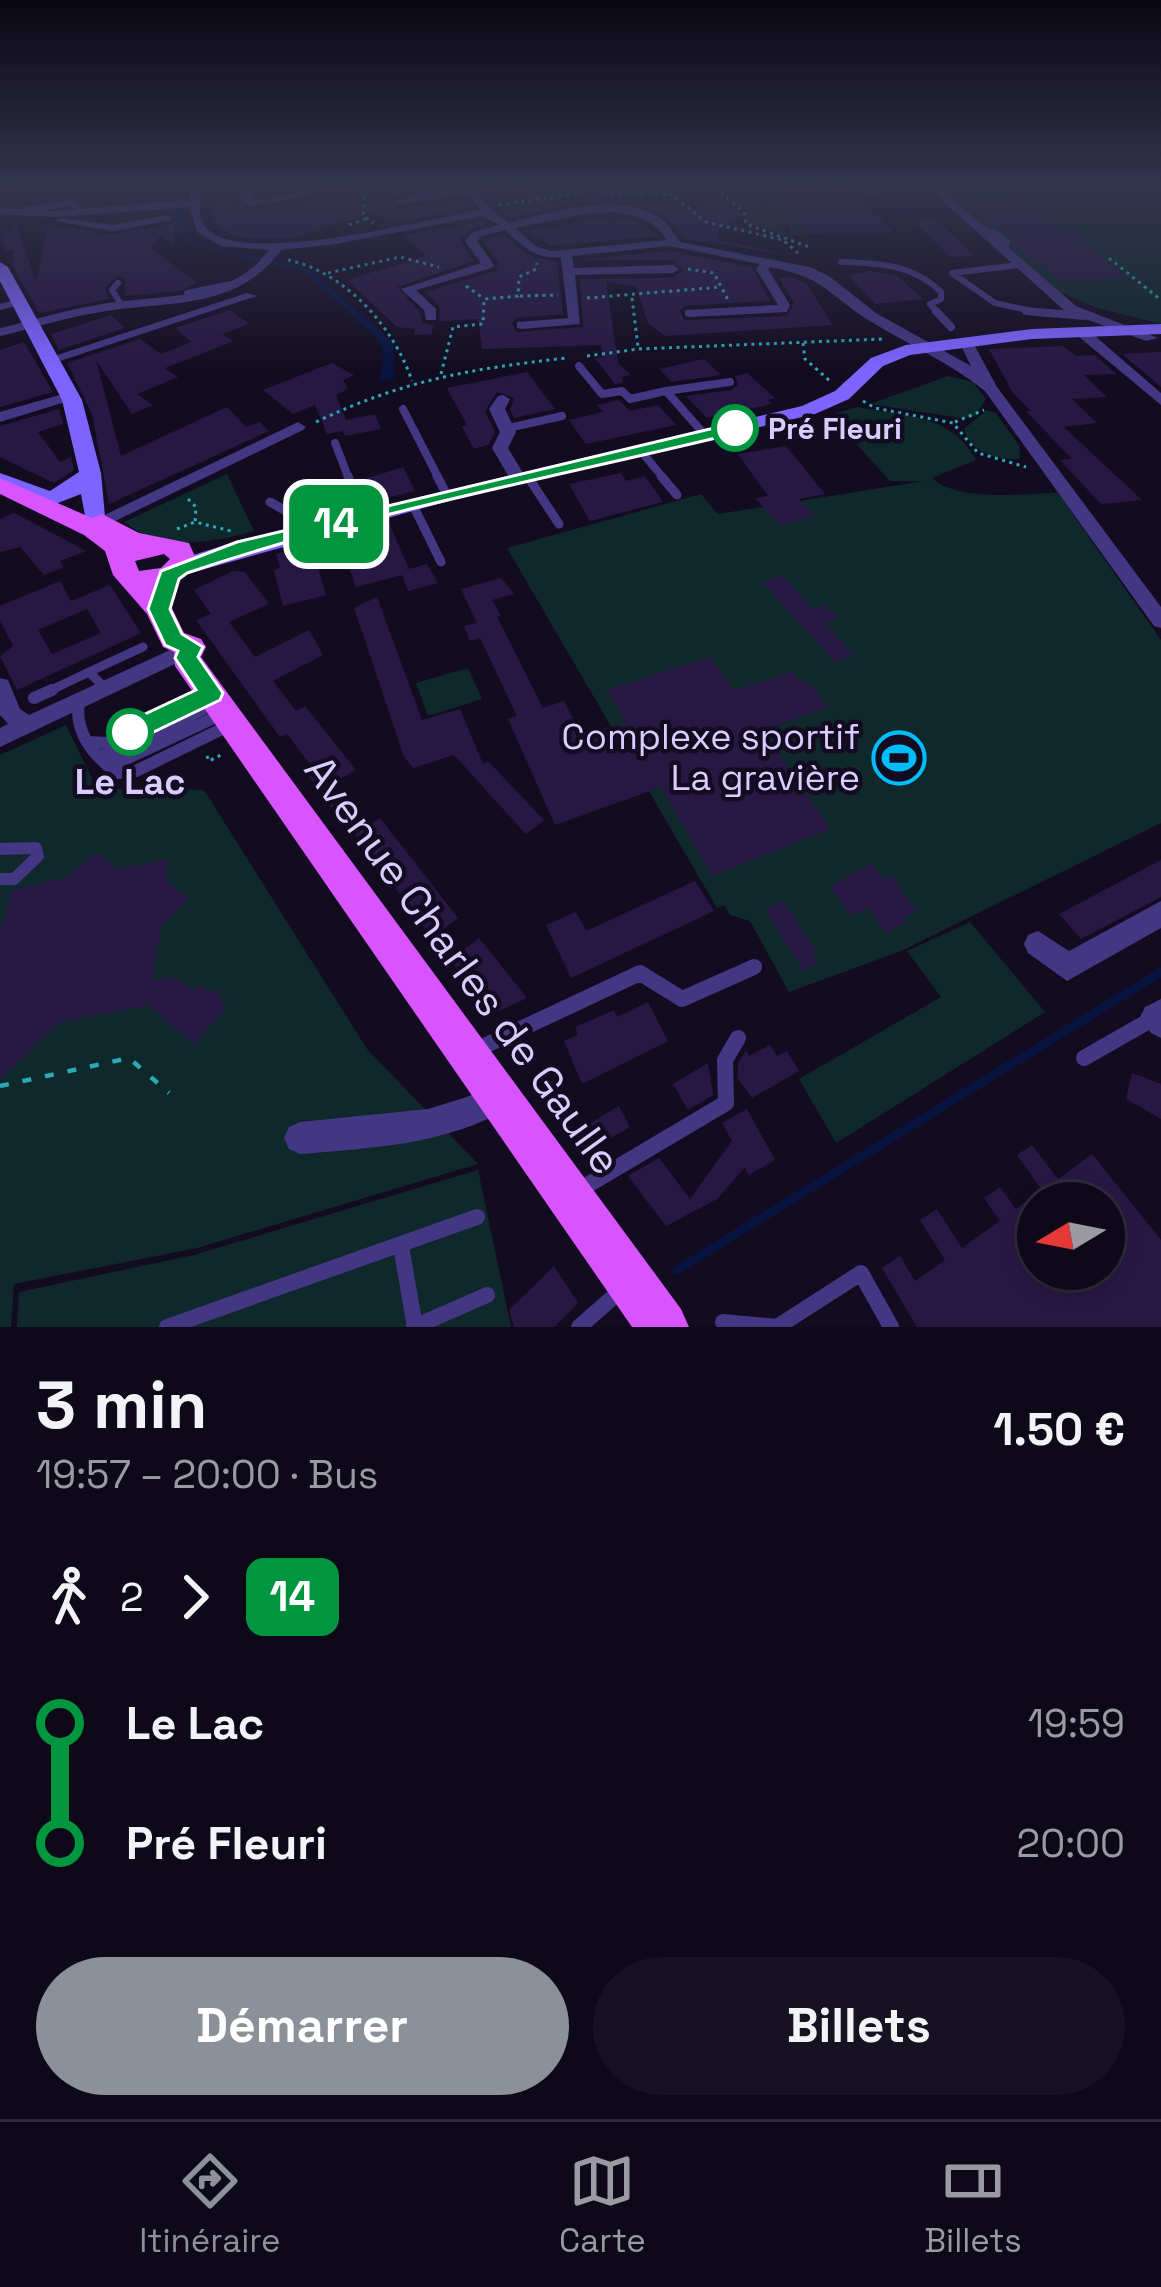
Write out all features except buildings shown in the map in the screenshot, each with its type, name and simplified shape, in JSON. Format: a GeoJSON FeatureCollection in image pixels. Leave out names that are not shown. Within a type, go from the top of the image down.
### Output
{"type":"FeatureCollection","features":[{"type":"Feature","properties":{"kind":"main road"},"geometry":{"type":"LineString","coordinates":[[0,267],[70,396],[98,524]]}},
{"type":"Feature","properties":{"kind":"main road"},"geometry":{"type":"LineString","coordinates":[[966,342],[1084,325],[1159,333]]}},
{"type":"Feature","properties":{"kind":"main road"},"geometry":{"type":"LineString","coordinates":[[131,573],[170,554],[297,533],[432,500],[468,499],[524,478],[808,410],[847,391],[877,362],[921,341],[966,342],[1084,325],[1159,333]]}},
{"type":"Feature","properties":{"kind":"main road"},"geometry":{"type":"LineString","coordinates":[[56,497],[80,485],[90,473]]}},
{"type":"Feature","properties":{"kind":"main road"},"geometry":{"type":"LineString","coordinates":[[0,479],[56,497],[98,524]]}},
{"type":"Feature","properties":{"kind":"main road"},"geometry":{"type":"LineString","coordinates":[[0,479],[170,554]]}},
{"type":"Feature","properties":{"kind":"main road","name":"Avenue Charles de Gaulle"},"geometry":{"type":"LineString","coordinates":[[98,524],[159,609],[170,652],[222,708],[662,1327]]}},
{"type":"Feature","properties":{"kind":"main road"},"geometry":{"type":"LineString","coordinates":[[159,609],[170,554]]}},
{"type":"Feature","properties":{"kind":"street"},"geometry":{"type":"LineString","coordinates":[[237,246],[271,257]]}},
{"type":"Feature","properties":{"kind":"street"},"geometry":{"type":"LineString","coordinates":[[0,332],[99,308],[179,300],[236,283],[271,257],[318,246]]}},
{"type":"Feature","properties":{"kind":"street"},"geometry":{"type":"LineString","coordinates":[[431,317],[430,309],[407,290],[489,263],[478,246]]}},
{"type":"Feature","properties":{"kind":"street"},"geometry":{"type":"LineString","coordinates":[[529,246],[558,254],[633,246]]}},
{"type":"Feature","properties":{"kind":"street"},"geometry":{"type":"LineString","coordinates":[[690,246],[806,270],[826,279],[862,310],[975,364]]}},
{"type":"Feature","properties":{"kind":"street"},"geometry":{"type":"LineString","coordinates":[[747,257],[758,246]]}},
{"type":"Feature","properties":{"kind":"street"},"geometry":{"type":"LineString","coordinates":[[998,246],[1161,401]]}},
{"type":"Feature","properties":{"kind":"street"},"geometry":{"type":"LineString","coordinates":[[522,325],[575,321],[569,272],[558,254]]}},
{"type":"Feature","properties":{"kind":"street"},"geometry":{"type":"LineString","coordinates":[[690,313],[785,308],[764,273],[768,262]]}},
{"type":"Feature","properties":{"kind":"street"},"geometry":{"type":"LineString","coordinates":[[569,272],[673,267]]}},
{"type":"Feature","properties":{"kind":"street"},"geometry":{"type":"LineString","coordinates":[[1049,291],[1159,333]]}},
{"type":"Feature","properties":{"kind":"street"},"geometry":{"type":"LineString","coordinates":[[52,359],[251,296]]}},
{"type":"Feature","properties":{"kind":"street"},"geometry":{"type":"LineString","coordinates":[[1109,316],[1127,332]]}},
{"type":"Feature","properties":{"kind":"street"},"geometry":{"type":"LineString","coordinates":[[921,341],[992,391]]}},
{"type":"Feature","properties":{"kind":"street"},"geometry":{"type":"LineString","coordinates":[[966,342],[992,391],[1161,621]]}},
{"type":"Feature","properties":{"kind":"street"},"geometry":{"type":"LineString","coordinates":[[0,417],[70,396]]}},
{"type":"Feature","properties":{"kind":"street"},"geometry":{"type":"LineString","coordinates":[[503,399],[497,409],[508,428],[500,448],[524,478]]}},
{"type":"Feature","properties":{"kind":"street"},"geometry":{"type":"LineString","coordinates":[[98,524],[298,427]]}},
{"type":"Feature","properties":{"kind":"street"},"geometry":{"type":"LineString","coordinates":[[0,738],[79,703],[170,652]]}},
{"type":"Feature","properties":{"kind":"street"},"geometry":{"type":"LineString","coordinates":[[0,686],[11,716],[28,725]]}},
{"type":"Feature","properties":{"kind":"street"},"geometry":{"type":"LineString","coordinates":[[1038,944],[1066,967],[1161,914]]}},
{"type":"Feature","properties":{"kind":"street"},"geometry":{"type":"LineString","coordinates":[[300,1138],[433,1126],[476,1112],[499,1097]]}},
{"type":"Feature","properties":{"kind":"lane"},"geometry":{"type":"LineString","coordinates":[[841,262],[907,266],[941,292],[941,299],[930,304],[951,327]]}},
{"type":"Feature","properties":{"kind":"lane"},"geometry":{"type":"LineString","coordinates":[[956,279],[952,272],[959,269],[1018,265]]}},
{"type":"Feature","properties":{"kind":"lane"},"geometry":{"type":"LineString","coordinates":[[930,280],[956,279],[1009,306],[1084,325]]}},
{"type":"Feature","properties":{"kind":"lane"},"geometry":{"type":"LineString","coordinates":[[118,283],[112,290],[121,304]]}},
{"type":"Feature","properties":{"kind":"lane"},"geometry":{"type":"LineString","coordinates":[[187,293],[236,283]]}},
{"type":"Feature","properties":{"kind":"lane"},"geometry":{"type":"LineString","coordinates":[[0,307],[19,302]]}},
{"type":"Feature","properties":{"kind":"lane"},"geometry":{"type":"LineString","coordinates":[[579,366],[602,394],[622,391],[630,399],[730,382]]}},
{"type":"Feature","properties":{"kind":"lane"},"geometry":{"type":"LineString","coordinates":[[666,392],[706,435]]}},
{"type":"Feature","properties":{"kind":"lane"},"geometry":{"type":"LineString","coordinates":[[403,409],[432,500],[441,562]]}},
{"type":"Feature","properties":{"kind":"lane"},"geometry":{"type":"LineString","coordinates":[[508,428],[562,416]]}},
{"type":"Feature","properties":{"kind":"lane"},"geometry":{"type":"LineString","coordinates":[[335,443],[364,517]]}},
{"type":"Feature","properties":{"kind":"lane"},"geometry":{"type":"LineString","coordinates":[[641,451],[677,495]]}},
{"type":"Feature","properties":{"kind":"lane"},"geometry":{"type":"LineString","coordinates":[[524,478],[559,524]]}},
{"type":"Feature","properties":{"kind":"lane"},"geometry":{"type":"LineString","coordinates":[[270,502],[286,511],[297,533]]}},
{"type":"Feature","properties":{"kind":"lane"},"geometry":{"type":"LineString","coordinates":[[34,698],[89,672],[170,652]]}},
{"type":"Feature","properties":{"kind":"lane"},"geometry":{"type":"LineString","coordinates":[[89,672],[106,689]]}},
{"type":"Feature","properties":{"kind":"lane"},"geometry":{"type":"LineString","coordinates":[[79,703],[75,715],[89,742],[117,773],[136,771],[222,708]]}},
{"type":"Feature","properties":{"kind":"lane"},"geometry":{"type":"LineString","coordinates":[[89,742],[107,743],[222,708]]}},
{"type":"Feature","properties":{"kind":"lane"},"geometry":{"type":"LineString","coordinates":[[102,761],[222,708]]}},
{"type":"Feature","properties":{"kind":"lane"},"geometry":{"type":"LineString","coordinates":[[0,849],[27,844],[36,848],[38,856],[14,879],[0,879]]}},
{"type":"Feature","properties":{"kind":"lane"},"geometry":{"type":"LineString","coordinates":[[468,1054],[640,973],[682,999],[756,966]]}},
{"type":"Feature","properties":{"kind":"lane"},"geometry":{"type":"LineString","coordinates":[[1084,1058],[1159,1018]]}},
{"type":"Feature","properties":{"kind":"lane"},"geometry":{"type":"LineString","coordinates":[[569,1197],[726,1103],[730,1086],[722,1063],[725,1048],[738,1038]]}},
{"type":"Feature","properties":{"kind":"lane"},"geometry":{"type":"LineString","coordinates":[[167,1327],[478,1216]]}},
{"type":"Feature","properties":{"kind":"lane"},"geometry":{"type":"LineString","coordinates":[[401,1246],[414,1327],[487,1294]]}},
{"type":"Feature","properties":{"kind":"lane"},"geometry":{"type":"LineString","coordinates":[[723,1322],[777,1327],[861,1273],[891,1327]]}},
{"type":"Feature","properties":{"kind":"lane"},"geometry":{"type":"LineString","coordinates":[[579,1327],[629,1281]]}},
{"type":"Feature","properties":{"kind":"path"},"geometry":{"type":"LineString","coordinates":[[792,246],[809,266],[806,270]]}},
{"type":"Feature","properties":{"kind":"path"},"geometry":{"type":"LineString","coordinates":[[518,296],[519,277],[536,269],[537,259],[558,254]]}},
{"type":"Feature","properties":{"kind":"path"},"geometry":{"type":"LineString","coordinates":[[327,273],[416,255],[484,299],[656,295],[667,289],[721,286]]}},
{"type":"Feature","properties":{"kind":"path"},"geometry":{"type":"LineString","coordinates":[[271,257],[311,264],[327,273],[396,338],[412,382]]}},
{"type":"Feature","properties":{"kind":"path"},"geometry":{"type":"LineString","coordinates":[[1109,259],[1161,300]]}},
{"type":"Feature","properties":{"kind":"path"},"geometry":{"type":"LineString","coordinates":[[673,267],[714,273],[734,312]]}},
{"type":"Feature","properties":{"kind":"path"},"geometry":{"type":"LineString","coordinates":[[631,296],[638,349]]}},
{"type":"Feature","properties":{"kind":"path"},"geometry":{"type":"LineString","coordinates":[[440,376],[453,327],[483,324],[484,299]]}},
{"type":"Feature","properties":{"kind":"path"},"geometry":{"type":"LineString","coordinates":[[298,427],[369,395],[440,376],[638,349],[921,341]]}},
{"type":"Feature","properties":{"kind":"path"},"geometry":{"type":"LineString","coordinates":[[803,343],[805,359],[875,409],[953,423],[975,418],[992,405],[984,394],[992,391]]}},
{"type":"Feature","properties":{"kind":"path"},"geometry":{"type":"LineString","coordinates":[[953,423],[978,453],[1056,478]]}},
{"type":"Feature","properties":{"kind":"path"},"geometry":{"type":"LineString","coordinates":[[170,554],[195,522],[196,507],[174,487]]}},
{"type":"Feature","properties":{"kind":"path"},"geometry":{"type":"LineString","coordinates":[[195,522],[243,542]]}},
{"type":"Feature","properties":{"kind":"path"},"geometry":{"type":"LineString","coordinates":[[0,1086],[129,1058],[169,1093]]}},
{"type":"Feature","properties":{"kind":"green space"},"geometry":{"type":"Polygon","coordinates":[[[1004,246],[1161,246],[1161,324],[1094,307],[1052,288],[1004,246]]]}},
{"type":"Feature","properties":{"kind":"green space"},"geometry":{"type":"Polygon","coordinates":[[[948,376],[973,382],[986,399],[975,416],[870,404],[948,376]]]}},
{"type":"Feature","properties":{"kind":"green space","name":"Complexe sportif La gravière"},"geometry":{"type":"Polygon","coordinates":[[[857,407],[924,419],[953,433],[976,460],[932,478],[944,486],[975,494],[1058,493],[1161,640],[1161,823],[901,951],[789,992],[750,921],[730,915],[724,905],[717,908],[507,548],[701,494],[718,514],[924,481],[890,481],[830,415],[857,407]]]}},
{"type":"Feature","properties":{"kind":"green space"},"geometry":{"type":"Polygon","coordinates":[[[987,410],[996,413],[1020,447],[1019,459],[985,453],[967,437],[964,429],[987,410]]]}},
{"type":"Feature","properties":{"kind":"green space"},"geometry":{"type":"Polygon","coordinates":[[[227,474],[254,531],[221,539],[171,541],[124,522],[227,474]]]}},
{"type":"Feature","properties":{"kind":"green space"},"geometry":{"type":"Polygon","coordinates":[[[468,668],[482,699],[428,716],[416,683],[468,668]]]}},
{"type":"Feature","properties":{"kind":"green space"},"geometry":{"type":"Polygon","coordinates":[[[66,725],[98,791],[204,790],[367,1049],[478,1164],[197,1248],[14,1284],[11,1327],[0,1327],[0,755],[66,725]]]}},
{"type":"Feature","properties":{"kind":"green space"},"geometry":{"type":"Polygon","coordinates":[[[970,922],[1045,1012],[836,1143],[799,1079],[941,997],[907,951],[970,922]]]}},
{"type":"Feature","properties":{"kind":"green space"},"geometry":{"type":"Polygon","coordinates":[[[478,1170],[511,1327],[17,1327],[19,1292],[194,1255],[478,1170]]]}},
{"type":"Feature","properties":{"kind":"shaded area"},"geometry":{"type":"Polygon","coordinates":[[[196,246],[310,269],[393,343],[394,380],[380,381],[384,353],[377,338],[305,272],[196,246]]]}},
{"type":"Feature","properties":{"kind":"waterway"},"geometry":{"type":"LineString","coordinates":[[677,1270],[1161,972]]}},
{"type":"Feature","properties":{"kind":"bus line","name":"14"},"geometry":{"type":"LineString","coordinates":[[130,732],[211,693],[186,658],[191,647],[173,640],[159,609],[169,576],[179,568],[452,493],[735,428]]}},
{"type":"Feature","properties":{"kind":"place","name":"Pré Fleuri"},"geometry":{"type":"Point","coordinates":[735,428]}},
{"type":"Feature","properties":{"kind":"place","name":"Le Lac"},"geometry":{"type":"Point","coordinates":[130,732]}},
{"type":"Feature","properties":{"kind":"place","name":"Complexe sportif La gravière"},"geometry":{"type":"Point","coordinates":[899,758]}}]}
